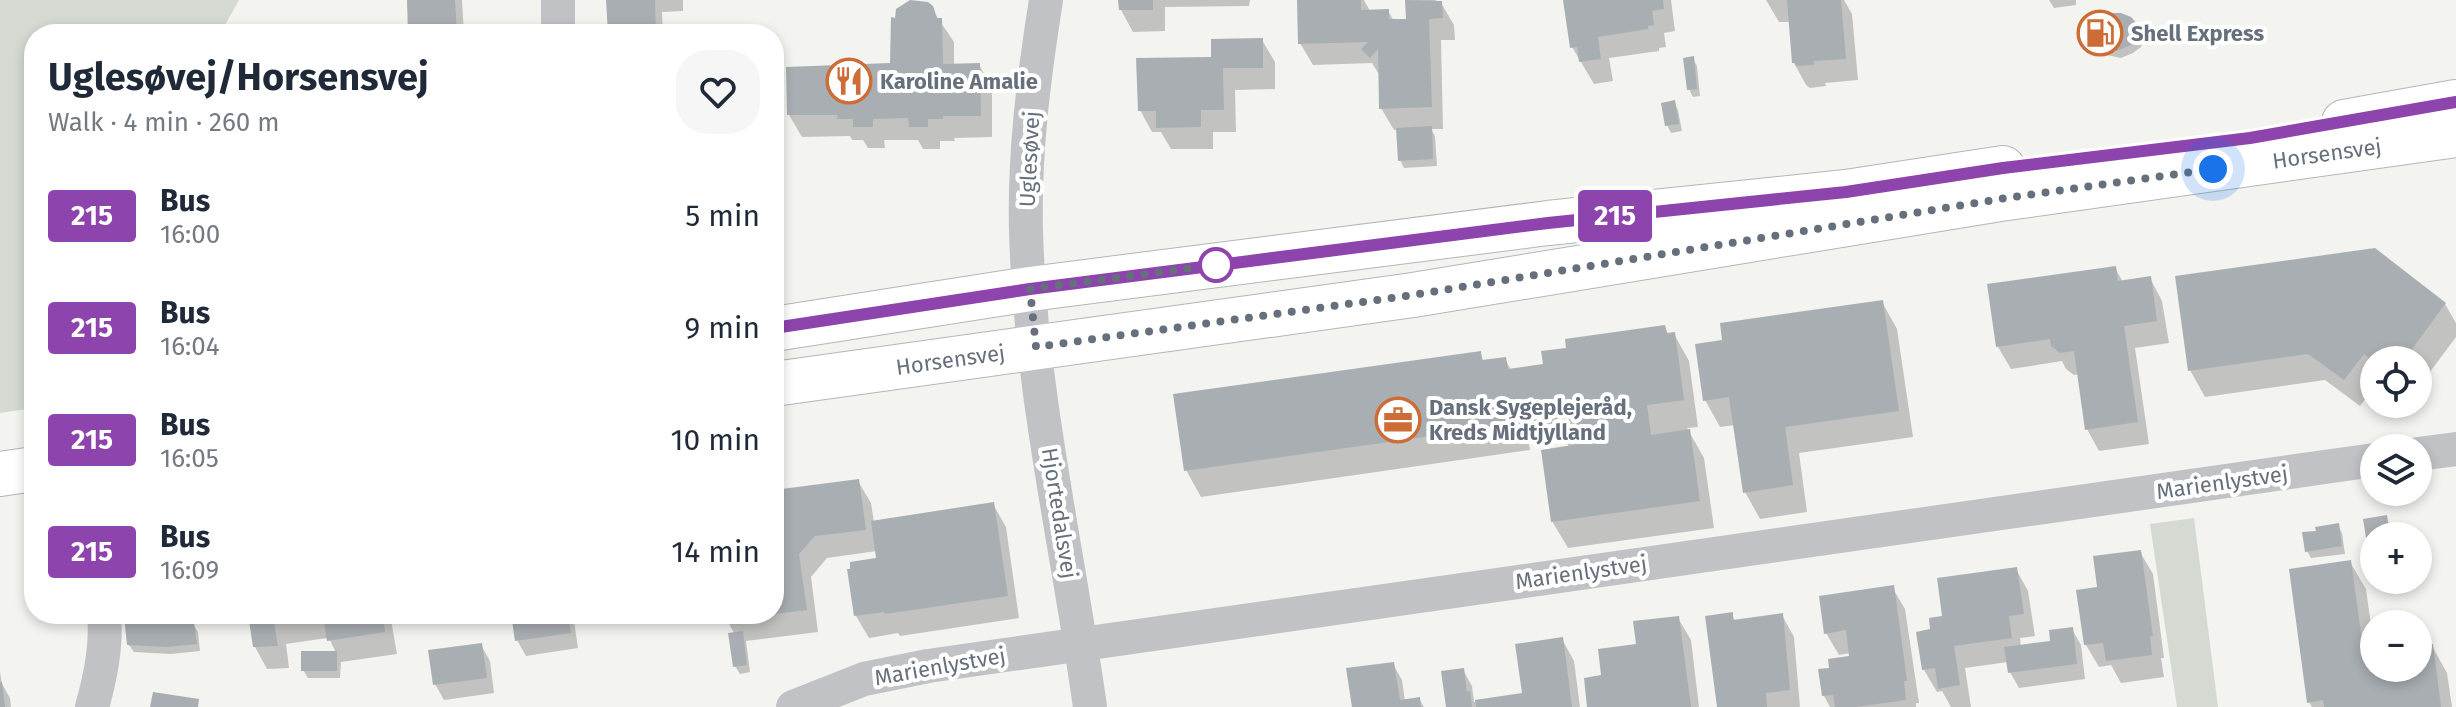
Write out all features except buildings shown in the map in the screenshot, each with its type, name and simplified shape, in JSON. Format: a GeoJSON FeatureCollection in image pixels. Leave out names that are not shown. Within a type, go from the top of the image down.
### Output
{"type":"FeatureCollection","features":[{"type":"Feature","properties":{"kind":"main road","name":"Horsensvej"},"geometry":{"type":"LineString","coordinates":[[784,381],[1033,318],[1548,223],[1846,192],[2003,168],[2250,138],[2456,102]]}},
{"type":"Feature","properties":{"kind":"main road","name":"Horsensvej"},"geometry":{"type":"LineString","coordinates":[[784,329],[1033,318],[1413,295],[2000,199],[2456,135]]}},
{"type":"Feature","properties":{"kind":"main road"},"geometry":{"type":"LineString","coordinates":[[0,474],[24,470]]}},
{"type":"Feature","properties":{"kind":"street"},"geometry":{"type":"LineString","coordinates":[[558,0],[558,24]]}},
{"type":"Feature","properties":{"kind":"street","name":"Uglesøvej"},"geometry":{"type":"LineString","coordinates":[[1033,318],[1026,231],[1027,160],[1046,0]]}},
{"type":"Feature","properties":{"kind":"street","name":"Hjortedalsvej"},"geometry":{"type":"LineString","coordinates":[[1033,318],[1040,385],[1090,707]]}},
{"type":"Feature","properties":{"kind":"street"},"geometry":{"type":"LineString","coordinates":[[2432,452],[2456,449]]}},
{"type":"Feature","properties":{"kind":"street","name":"Marienlystvej"},"geometry":{"type":"LineString","coordinates":[[793,707],[864,679],[928,666],[2360,462]]}},
{"type":"Feature","properties":{"kind":"street"},"geometry":{"type":"LineString","coordinates":[[92,707],[105,624]]}},
{"type":"Feature","properties":{"kind":"shaded area"},"geometry":{"type":"Polygon","coordinates":[[[0,0],[239,0],[226,24],[24,24],[24,409],[0,413],[0,0]]]}},
{"type":"Feature","properties":{"kind":"shaded area"},"geometry":{"type":"Polygon","coordinates":[[[2194,518],[2218,707],[2177,707],[2150,524],[2194,518]]]}},
{"type":"Feature","properties":{"kind":"bus line","name":"215"},"geometry":{"type":"LineString","coordinates":[[784,326],[1030,289],[1548,223],[1846,192],[2003,168],[2250,138],[2456,102]]}},
{"type":"Feature","properties":{"kind":"place","name":"Shell Express"},"geometry":{"type":"Point","coordinates":[2100,33]}},
{"type":"Feature","properties":{"kind":"place","name":"Karoline Amalie"},"geometry":{"type":"Point","coordinates":[849,81]}},
{"type":"Feature","properties":{"kind":"place","name":"Dansk Sygeplejeråd, Kreds Midtjylland"},"geometry":{"type":"Point","coordinates":[1398,420]}},
{"type":"Feature","properties":{"kind":"route"},"geometry":{"type":"LineString","coordinates":[[1216,265],[1030,289],[1036,347],[1413,295],[2000,199],[2213,169]]}}]}
